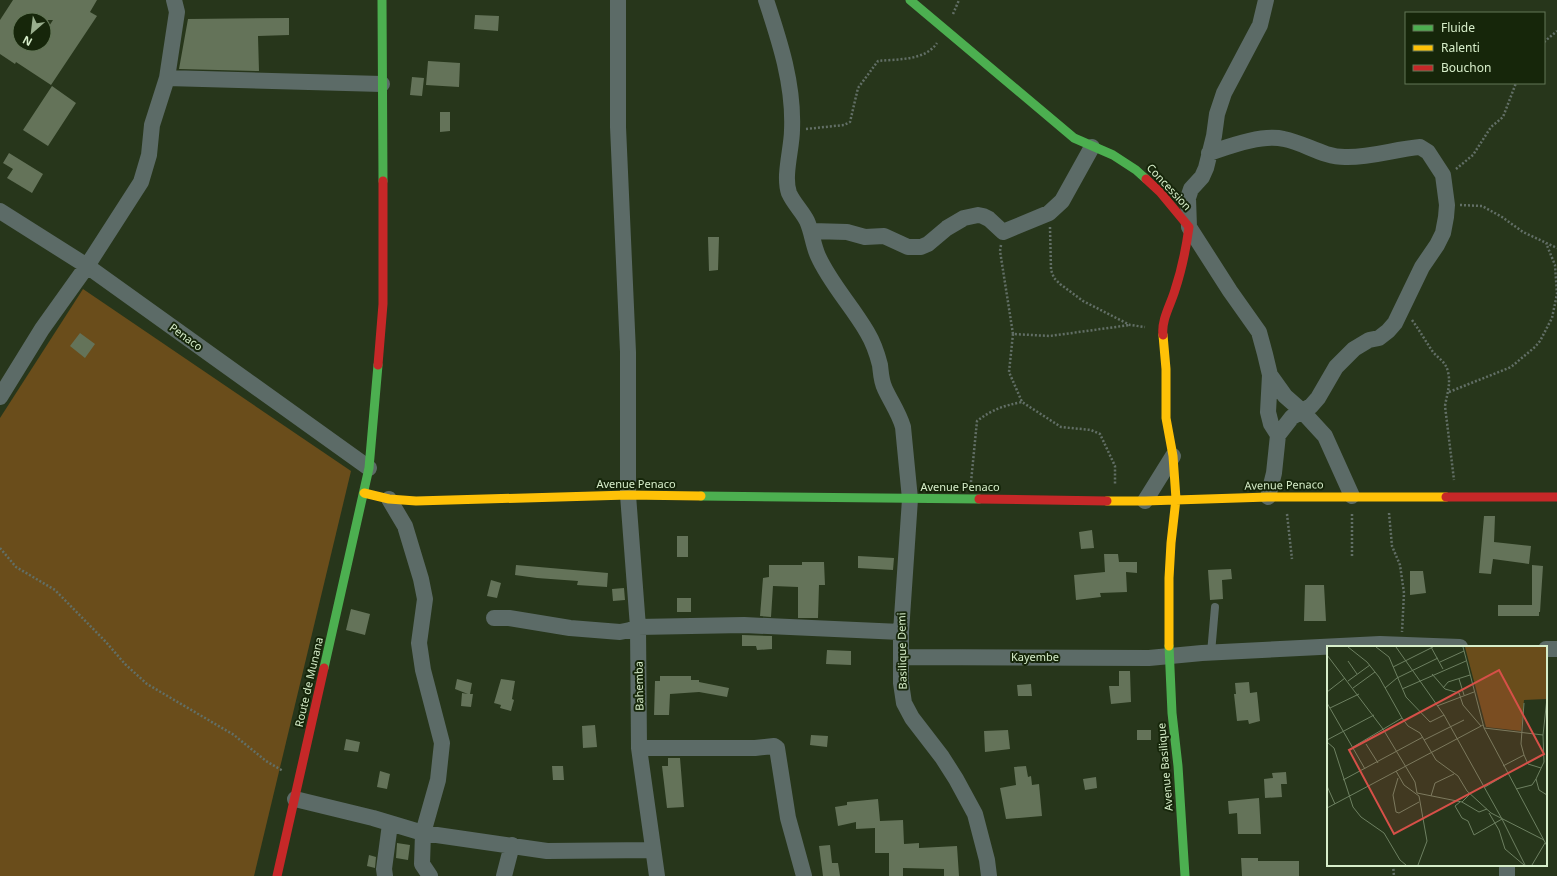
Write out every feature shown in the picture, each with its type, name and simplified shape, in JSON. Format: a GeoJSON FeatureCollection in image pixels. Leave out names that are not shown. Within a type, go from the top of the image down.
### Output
{"type":"FeatureCollection","features":[{"type":"Feature","properties":{"kind":"street"},"geometry":{"type":"LineString","coordinates":[[0,396],[42,329],[87,266],[141,182],[149,155],[152,125],[167,78],[177,12],[174,0]]}},
{"type":"Feature","properties":{"kind":"street","name":"Route de Munana"},"geometry":{"type":"LineString","coordinates":[[277,876],[364,493],[368,468],[383,304],[382,0]]}},
{"type":"Feature","properties":{"kind":"street","name":"Bahemba"},"geometry":{"type":"LineString","coordinates":[[618,0],[618,128],[628,352],[628,496],[638,627],[639,748],[657,876]]}},
{"type":"Feature","properties":{"kind":"street","name":"Basilique Demi"},"geometry":{"type":"LineString","coordinates":[[766,0],[779,39],[786,69],[792,130],[788,177],[789,192],[795,205],[804,216],[812,231],[817,255],[830,279],[854,311],[876,350],[885,389],[900,416],[903,427],[910,499],[901,632],[901,683],[904,703],[912,718],[953,774],[976,814],[987,860],[989,876]]}},
{"type":"Feature","properties":{"kind":"street","name":"Concession"},"geometry":{"type":"LineString","coordinates":[[910,0],[947,29],[1074,138],[1092,147],[1114,155],[1136,170],[1160,192],[1189,227],[1186,253],[1162,328],[1166,369],[1166,418],[1173,456],[1176,498]]}},
{"type":"Feature","properties":{"kind":"street"},"geometry":{"type":"LineString","coordinates":[[1266,0],[1260,25],[1224,93],[1216,114],[1214,136],[1206,168],[1202,176],[1191,189],[1188,198],[1189,227],[1230,291],[1259,332],[1270,375],[1268,412],[1271,424],[1278,435]]}},
{"type":"Feature","properties":{"kind":"street"},"geometry":{"type":"LineString","coordinates":[[167,78],[382,84]]}},
{"type":"Feature","properties":{"kind":"street"},"geometry":{"type":"LineString","coordinates":[[1209,153],[1225,147],[1272,137],[1285,139],[1304,145],[1327,155],[1344,158],[1420,147],[1428,152],[1443,174],[1446,205],[1443,233],[1437,245],[1422,267],[1404,309],[1388,331],[1379,338],[1369,340],[1354,349],[1345,357],[1336,367],[1318,398],[1311,406],[1292,417],[1278,435],[1274,473],[1268,497]]}},
{"type":"Feature","properties":{"kind":"street"},"geometry":{"type":"LineString","coordinates":[[812,231],[847,232],[865,237],[884,236],[908,247],[920,247],[928,244],[951,225],[964,218],[978,215],[989,219],[1003,232],[1049,213],[1062,201],[1092,147]]}},
{"type":"Feature","properties":{"kind":"street","name":"Penaco"},"geometry":{"type":"LineString","coordinates":[[0,211],[87,266],[368,468]]}},
{"type":"Feature","properties":{"kind":"street"},"geometry":{"type":"LineString","coordinates":[[1270,375],[1285,396],[1302,411],[1325,436],[1352,496]]}},
{"type":"Feature","properties":{"kind":"street"},"geometry":{"type":"LineString","coordinates":[[1145,501],[1173,456]]}},
{"type":"Feature","properties":{"kind":"street","name":"Avenue Penaco"},"geometry":{"type":"LineString","coordinates":[[364,493],[388,499],[416,501],[628,496],[910,499],[970,498],[1145,501],[1176,498],[1352,496],[1557,497]]}},
{"type":"Feature","properties":{"kind":"street","name":"Avenue Basilique"},"geometry":{"type":"LineString","coordinates":[[1176,498],[1169,578],[1169,656],[1172,713],[1178,766],[1186,876]]}},
{"type":"Feature","properties":{"kind":"street"},"geometry":{"type":"LineString","coordinates":[[388,499],[406,526],[421,579],[425,599],[419,643],[422,663],[442,743],[438,780],[423,833],[422,864],[430,876]]}},
{"type":"Feature","properties":{"kind":"street"},"geometry":{"type":"LineString","coordinates":[[494,618],[509,618],[570,628],[620,632],[638,627],[744,625],[901,632]]}},
{"type":"Feature","properties":{"kind":"street","name":"Kayembe"},"geometry":{"type":"LineString","coordinates":[[1380,646],[1403,644],[1441,646]]}},
{"type":"Feature","properties":{"kind":"street","name":"Kayembe"},"geometry":{"type":"LineString","coordinates":[[901,657],[1169,656],[1211,652],[1327,648]]}},
{"type":"Feature","properties":{"kind":"street"},"geometry":{"type":"LineString","coordinates":[[639,748],[755,748],[774,746],[777,748],[788,818],[804,876]]}},
{"type":"Feature","properties":{"kind":"street"},"geometry":{"type":"LineString","coordinates":[[295,799],[373,818],[423,833],[547,851],[653,850]]}},
{"type":"Feature","properties":{"kind":"street"},"geometry":{"type":"LineString","coordinates":[[385,876],[384,869],[390,824]]}},
{"type":"Feature","properties":{"kind":"street"},"geometry":{"type":"LineString","coordinates":[[504,876],[512,845]]}},
{"type":"Feature","properties":{"kind":"street"},"geometry":{"type":"LineString","coordinates":[[1506,876],[1507,866]]}},
{"type":"Feature","properties":{"kind":"lane"},"geometry":{"type":"LineString","coordinates":[[1211,652],[1215,607]]}},
{"type":"Feature","properties":{"kind":"path"},"geometry":{"type":"LineString","coordinates":[[792,130],[818,129],[844,125],[850,122],[858,88],[878,61],[920,56],[934,48],[947,29]]}},
{"type":"Feature","properties":{"kind":"path"},"geometry":{"type":"LineString","coordinates":[[1545,41],[1557,31]]}},
{"type":"Feature","properties":{"kind":"path"},"geometry":{"type":"LineString","coordinates":[[1443,174],[1453,171],[1473,155],[1491,127],[1503,116],[1516,84]]}},
{"type":"Feature","properties":{"kind":"path"},"geometry":{"type":"LineString","coordinates":[[1446,205],[1482,206],[1502,217],[1523,232],[1557,248]]}},
{"type":"Feature","properties":{"kind":"path"},"geometry":{"type":"LineString","coordinates":[[1049,213],[1050,270],[1054,278],[1083,301],[1130,325]]}},
{"type":"Feature","properties":{"kind":"path"},"geometry":{"type":"LineString","coordinates":[[1003,232],[1000,251],[1013,334],[1009,372],[1022,402],[1061,427],[1091,430],[1100,434],[1115,466],[1116,500]]}},
{"type":"Feature","properties":{"kind":"path"},"geometry":{"type":"LineString","coordinates":[[1449,392],[1511,367],[1540,341],[1552,318],[1557,294],[1555,265],[1546,243]]}},
{"type":"Feature","properties":{"kind":"path"},"geometry":{"type":"LineString","coordinates":[[1404,309],[1434,352],[1446,364],[1449,372],[1449,392],[1446,398],[1445,406],[1456,496]]}},
{"type":"Feature","properties":{"kind":"path"},"geometry":{"type":"LineString","coordinates":[[1013,334],[1050,336],[1130,325],[1162,328]]}},
{"type":"Feature","properties":{"kind":"path"},"geometry":{"type":"LineString","coordinates":[[970,498],[977,421],[989,412],[1000,407],[1022,402]]}},
{"type":"Feature","properties":{"kind":"path"},"geometry":{"type":"LineString","coordinates":[[1352,496],[1352,558]]}},
{"type":"Feature","properties":{"kind":"path"},"geometry":{"type":"LineString","coordinates":[[1285,497],[1292,559]]}},
{"type":"Feature","properties":{"kind":"path"},"geometry":{"type":"LineString","coordinates":[[1388,497],[1392,546],[1400,565],[1404,593],[1402,622],[1403,644]]}},
{"type":"Feature","properties":{"kind":"path"},"geometry":{"type":"LineString","coordinates":[[0,548],[16,567],[55,590],[105,641],[125,664],[147,684],[234,735],[266,761],[299,781]]}},
{"type":"Feature","properties":{"kind":"path"},"geometry":{"type":"LineString","coordinates":[[1393,866],[1394,876]]}},
{"type":"Feature","properties":{"kind":"shaded area"},"geometry":{"type":"Polygon","coordinates":[[[83,289],[351,471],[254,876],[0,876],[0,418],[83,289]]]}},
{"type":"Feature","properties":{"kind":"building"},"geometry":{"type":"Polygon","coordinates":[[[13,0],[97,0],[90,12],[97,16],[51,85],[16,62],[15,64],[0,54],[0,20],[13,0]]]}},
{"type":"Feature","properties":{"kind":"building"},"geometry":{"type":"Polygon","coordinates":[[[475,15],[499,16],[498,31],[474,29],[475,15]]]}},
{"type":"Feature","properties":{"kind":"building"},"geometry":{"type":"Polygon","coordinates":[[[289,18],[289,35],[258,36],[259,71],[179,69],[188,19],[289,18]]]}},
{"type":"Feature","properties":{"kind":"building"},"geometry":{"type":"Polygon","coordinates":[[[428,61],[460,63],[459,87],[426,85],[428,61]]]}},
{"type":"Feature","properties":{"kind":"building"},"geometry":{"type":"Polygon","coordinates":[[[412,77],[424,78],[422,96],[410,95],[412,77]]]}},
{"type":"Feature","properties":{"kind":"building"},"geometry":{"type":"Polygon","coordinates":[[[52,86],[76,103],[48,146],[23,130],[52,86]]]}},
{"type":"Feature","properties":{"kind":"building"},"geometry":{"type":"Polygon","coordinates":[[[440,112],[450,112],[450,131],[440,132],[440,112]]]}},
{"type":"Feature","properties":{"kind":"building"},"geometry":{"type":"Polygon","coordinates":[[[9,153],[43,174],[32,193],[7,178],[13,169],[3,163],[9,153]]]}},
{"type":"Feature","properties":{"kind":"building"},"geometry":{"type":"Polygon","coordinates":[[[708,237],[719,237],[718,270],[709,271],[708,237]]]}},
{"type":"Feature","properties":{"kind":"building"},"geometry":{"type":"Polygon","coordinates":[[[80,333],[95,344],[85,358],[70,346],[80,333]]]}},
{"type":"Feature","properties":{"kind":"building"},"geometry":{"type":"Polygon","coordinates":[[[1484,516],[1495,516],[1494,542],[1531,546],[1529,564],[1493,559],[1491,574],[1479,573],[1484,516]]]}},
{"type":"Feature","properties":{"kind":"building"},"geometry":{"type":"Polygon","coordinates":[[[1092,530],[1094,548],[1081,549],[1079,532],[1092,530]]]}},
{"type":"Feature","properties":{"kind":"building"},"geometry":{"type":"Polygon","coordinates":[[[677,536],[688,536],[688,557],[677,557],[677,536]]]}},
{"type":"Feature","properties":{"kind":"building"},"geometry":{"type":"Polygon","coordinates":[[[1104,554],[1118,554],[1119,562],[1137,562],[1137,573],[1126,572],[1127,592],[1100,593],[1101,597],[1076,600],[1074,575],[1105,572],[1104,554]]]}},
{"type":"Feature","properties":{"kind":"building"},"geometry":{"type":"Polygon","coordinates":[[[858,556],[894,558],[893,570],[858,568],[858,556]]]}},
{"type":"Feature","properties":{"kind":"building"},"geometry":{"type":"Polygon","coordinates":[[[802,562],[824,562],[825,585],[819,585],[818,618],[798,618],[798,587],[773,586],[771,617],[760,616],[763,578],[769,577],[769,565],[802,565],[802,562]]]}},
{"type":"Feature","properties":{"kind":"building"},"geometry":{"type":"Polygon","coordinates":[[[516,565],[608,573],[607,587],[577,585],[578,581],[515,575],[516,565]]]}},
{"type":"Feature","properties":{"kind":"building"},"geometry":{"type":"Polygon","coordinates":[[[1532,565],[1543,566],[1539,616],[1498,616],[1498,605],[1532,605],[1532,565]]]}},
{"type":"Feature","properties":{"kind":"building"},"geometry":{"type":"Polygon","coordinates":[[[1231,569],[1232,579],[1222,580],[1223,599],[1210,600],[1208,570],[1231,569]]]}},
{"type":"Feature","properties":{"kind":"building"},"geometry":{"type":"Polygon","coordinates":[[[1410,571],[1423,571],[1426,593],[1410,595],[1410,571]]]}},
{"type":"Feature","properties":{"kind":"building"},"geometry":{"type":"Polygon","coordinates":[[[491,580],[501,583],[497,598],[487,596],[491,580]]]}},
{"type":"Feature","properties":{"kind":"building"},"geometry":{"type":"Polygon","coordinates":[[[1305,585],[1324,585],[1326,621],[1304,621],[1305,585]]]}},
{"type":"Feature","properties":{"kind":"building"},"geometry":{"type":"Polygon","coordinates":[[[624,588],[625,600],[613,601],[612,589],[624,588]]]}},
{"type":"Feature","properties":{"kind":"building"},"geometry":{"type":"Polygon","coordinates":[[[677,598],[691,598],[691,612],[677,612],[677,598]]]}},
{"type":"Feature","properties":{"kind":"building"},"geometry":{"type":"Polygon","coordinates":[[[351,609],[370,614],[365,635],[346,630],[351,609]]]}},
{"type":"Feature","properties":{"kind":"building"},"geometry":{"type":"Polygon","coordinates":[[[742,635],[772,636],[772,649],[757,650],[756,646],[742,646],[742,635]]]}},
{"type":"Feature","properties":{"kind":"building"},"geometry":{"type":"Polygon","coordinates":[[[827,650],[851,651],[851,665],[826,664],[827,650]]]}},
{"type":"Feature","properties":{"kind":"building"},"geometry":{"type":"Polygon","coordinates":[[[1119,671],[1130,671],[1131,702],[1111,704],[1109,686],[1119,686],[1119,671]]]}},
{"type":"Feature","properties":{"kind":"building"},"geometry":{"type":"Polygon","coordinates":[[[660,676],[691,676],[691,680],[699,680],[699,682],[729,688],[727,697],[699,692],[670,694],[669,715],[654,715],[655,681],[660,681],[660,676]]]}},
{"type":"Feature","properties":{"kind":"building"},"geometry":{"type":"Polygon","coordinates":[[[457,679],[472,683],[470,694],[473,694],[471,707],[461,706],[462,693],[468,694],[455,689],[457,679]]]}},
{"type":"Feature","properties":{"kind":"building"},"geometry":{"type":"Polygon","coordinates":[[[501,679],[515,681],[512,699],[514,700],[511,711],[500,708],[501,705],[494,703],[501,679]]]}},
{"type":"Feature","properties":{"kind":"building"},"geometry":{"type":"Polygon","coordinates":[[[1249,682],[1250,693],[1257,692],[1260,721],[1249,724],[1248,720],[1237,721],[1234,694],[1236,694],[1235,683],[1249,682]]]}},
{"type":"Feature","properties":{"kind":"building"},"geometry":{"type":"Polygon","coordinates":[[[1031,684],[1032,696],[1018,696],[1017,685],[1031,684]]]}},
{"type":"Feature","properties":{"kind":"building"},"geometry":{"type":"Polygon","coordinates":[[[595,725],[597,747],[583,748],[582,726],[595,725]]]}},
{"type":"Feature","properties":{"kind":"building"},"geometry":{"type":"Polygon","coordinates":[[[1008,730],[1010,749],[985,752],[984,731],[1008,730]]]}},
{"type":"Feature","properties":{"kind":"building"},"geometry":{"type":"Polygon","coordinates":[[[1137,730],[1151,730],[1151,740],[1137,740],[1137,730]]]}},
{"type":"Feature","properties":{"kind":"building"},"geometry":{"type":"Polygon","coordinates":[[[811,735],[828,736],[827,747],[810,745],[811,735]]]}},
{"type":"Feature","properties":{"kind":"building"},"geometry":{"type":"Polygon","coordinates":[[[346,739],[360,742],[358,752],[344,750],[346,739]]]}},
{"type":"Feature","properties":{"kind":"building"},"geometry":{"type":"Polygon","coordinates":[[[668,758],[680,758],[684,807],[667,808],[662,766],[668,766],[668,758]]]}},
{"type":"Feature","properties":{"kind":"building"},"geometry":{"type":"Polygon","coordinates":[[[552,766],[563,766],[564,780],[553,780],[552,766]]]}},
{"type":"Feature","properties":{"kind":"building"},"geometry":{"type":"Polygon","coordinates":[[[1026,766],[1028,777],[1031,776],[1032,785],[1039,784],[1042,816],[1006,819],[1000,788],[1016,785],[1014,767],[1026,766]]]}},
{"type":"Feature","properties":{"kind":"building"},"geometry":{"type":"Polygon","coordinates":[[[380,771],[390,774],[387,789],[377,787],[380,771]]]}},
{"type":"Feature","properties":{"kind":"building"},"geometry":{"type":"Polygon","coordinates":[[[1286,772],[1287,784],[1281,784],[1282,797],[1265,798],[1264,779],[1273,778],[1272,773],[1286,772]]]}},
{"type":"Feature","properties":{"kind":"building"},"geometry":{"type":"Polygon","coordinates":[[[1096,777],[1097,788],[1085,790],[1083,779],[1096,777]]]}},
{"type":"Feature","properties":{"kind":"building"},"geometry":{"type":"Polygon","coordinates":[[[1259,798],[1261,834],[1238,834],[1237,813],[1229,814],[1228,801],[1259,798]]]}},
{"type":"Feature","properties":{"kind":"building"},"geometry":{"type":"Polygon","coordinates":[[[878,799],[880,821],[903,820],[904,844],[919,843],[919,848],[957,846],[959,876],[944,876],[944,869],[903,868],[903,876],[889,876],[889,853],[875,853],[875,828],[856,829],[856,822],[838,826],[835,807],[847,805],[847,802],[878,799]]]}},
{"type":"Feature","properties":{"kind":"building"},"geometry":{"type":"Polygon","coordinates":[[[397,843],[410,845],[408,860],[396,858],[397,843]]]}},
{"type":"Feature","properties":{"kind":"building"},"geometry":{"type":"Polygon","coordinates":[[[830,845],[832,863],[838,863],[840,876],[823,876],[819,846],[830,845]]]}},
{"type":"Feature","properties":{"kind":"building"},"geometry":{"type":"Polygon","coordinates":[[[369,855],[376,857],[375,868],[367,866],[369,855]]]}},
{"type":"Feature","properties":{"kind":"building"},"geometry":{"type":"Polygon","coordinates":[[[1241,858],[1258,858],[1258,861],[1299,861],[1299,876],[1242,876],[1241,858]]]}},
{"type":"Feature","properties":{"kind":"traffic: fast"},"geometry":{"type":"LineString","coordinates":[[382,0],[383,181]]}},
{"type":"Feature","properties":{"kind":"traffic: fast"},"geometry":{"type":"LineString","coordinates":[[910,0],[1074,138],[1113,155],[1136,170],[1146,179]]}},
{"type":"Feature","properties":{"kind":"traffic: fast"},"geometry":{"type":"LineString","coordinates":[[324,668],[369,468],[378,365]]}},
{"type":"Feature","properties":{"kind":"traffic: fast"},"geometry":{"type":"LineString","coordinates":[[701,496],[979,499]]}},
{"type":"Feature","properties":{"kind":"traffic: fast"},"geometry":{"type":"LineString","coordinates":[[1169,646],[1172,713],[1178,766],[1185,876]]}},
{"type":"Feature","properties":{"kind":"traffic: slow"},"geometry":{"type":"LineString","coordinates":[[1163,335],[1166,369],[1166,418],[1173,456],[1176,499],[1169,578],[1169,646]]}},
{"type":"Feature","properties":{"kind":"traffic: slow"},"geometry":{"type":"LineString","coordinates":[[364,493],[389,499],[416,501],[628,495],[701,496]]}},
{"type":"Feature","properties":{"kind":"traffic: slow"},"geometry":{"type":"LineString","coordinates":[[1107,501],[1268,497],[1446,497]]}},
{"type":"Feature","properties":{"kind":"traffic: jam"},"geometry":{"type":"LineString","coordinates":[[1146,179],[1160,192],[1189,227],[1180,274],[1163,324],[1163,335]]}},
{"type":"Feature","properties":{"kind":"traffic: jam"},"geometry":{"type":"LineString","coordinates":[[378,365],[383,304],[383,181]]}},
{"type":"Feature","properties":{"kind":"traffic: jam"},"geometry":{"type":"LineString","coordinates":[[1446,497],[1557,497]]}},
{"type":"Feature","properties":{"kind":"traffic: jam"},"geometry":{"type":"LineString","coordinates":[[979,499],[1107,501]]}},
{"type":"Feature","properties":{"kind":"traffic: jam"},"geometry":{"type":"LineString","coordinates":[[277,876],[324,668]]}}]}
